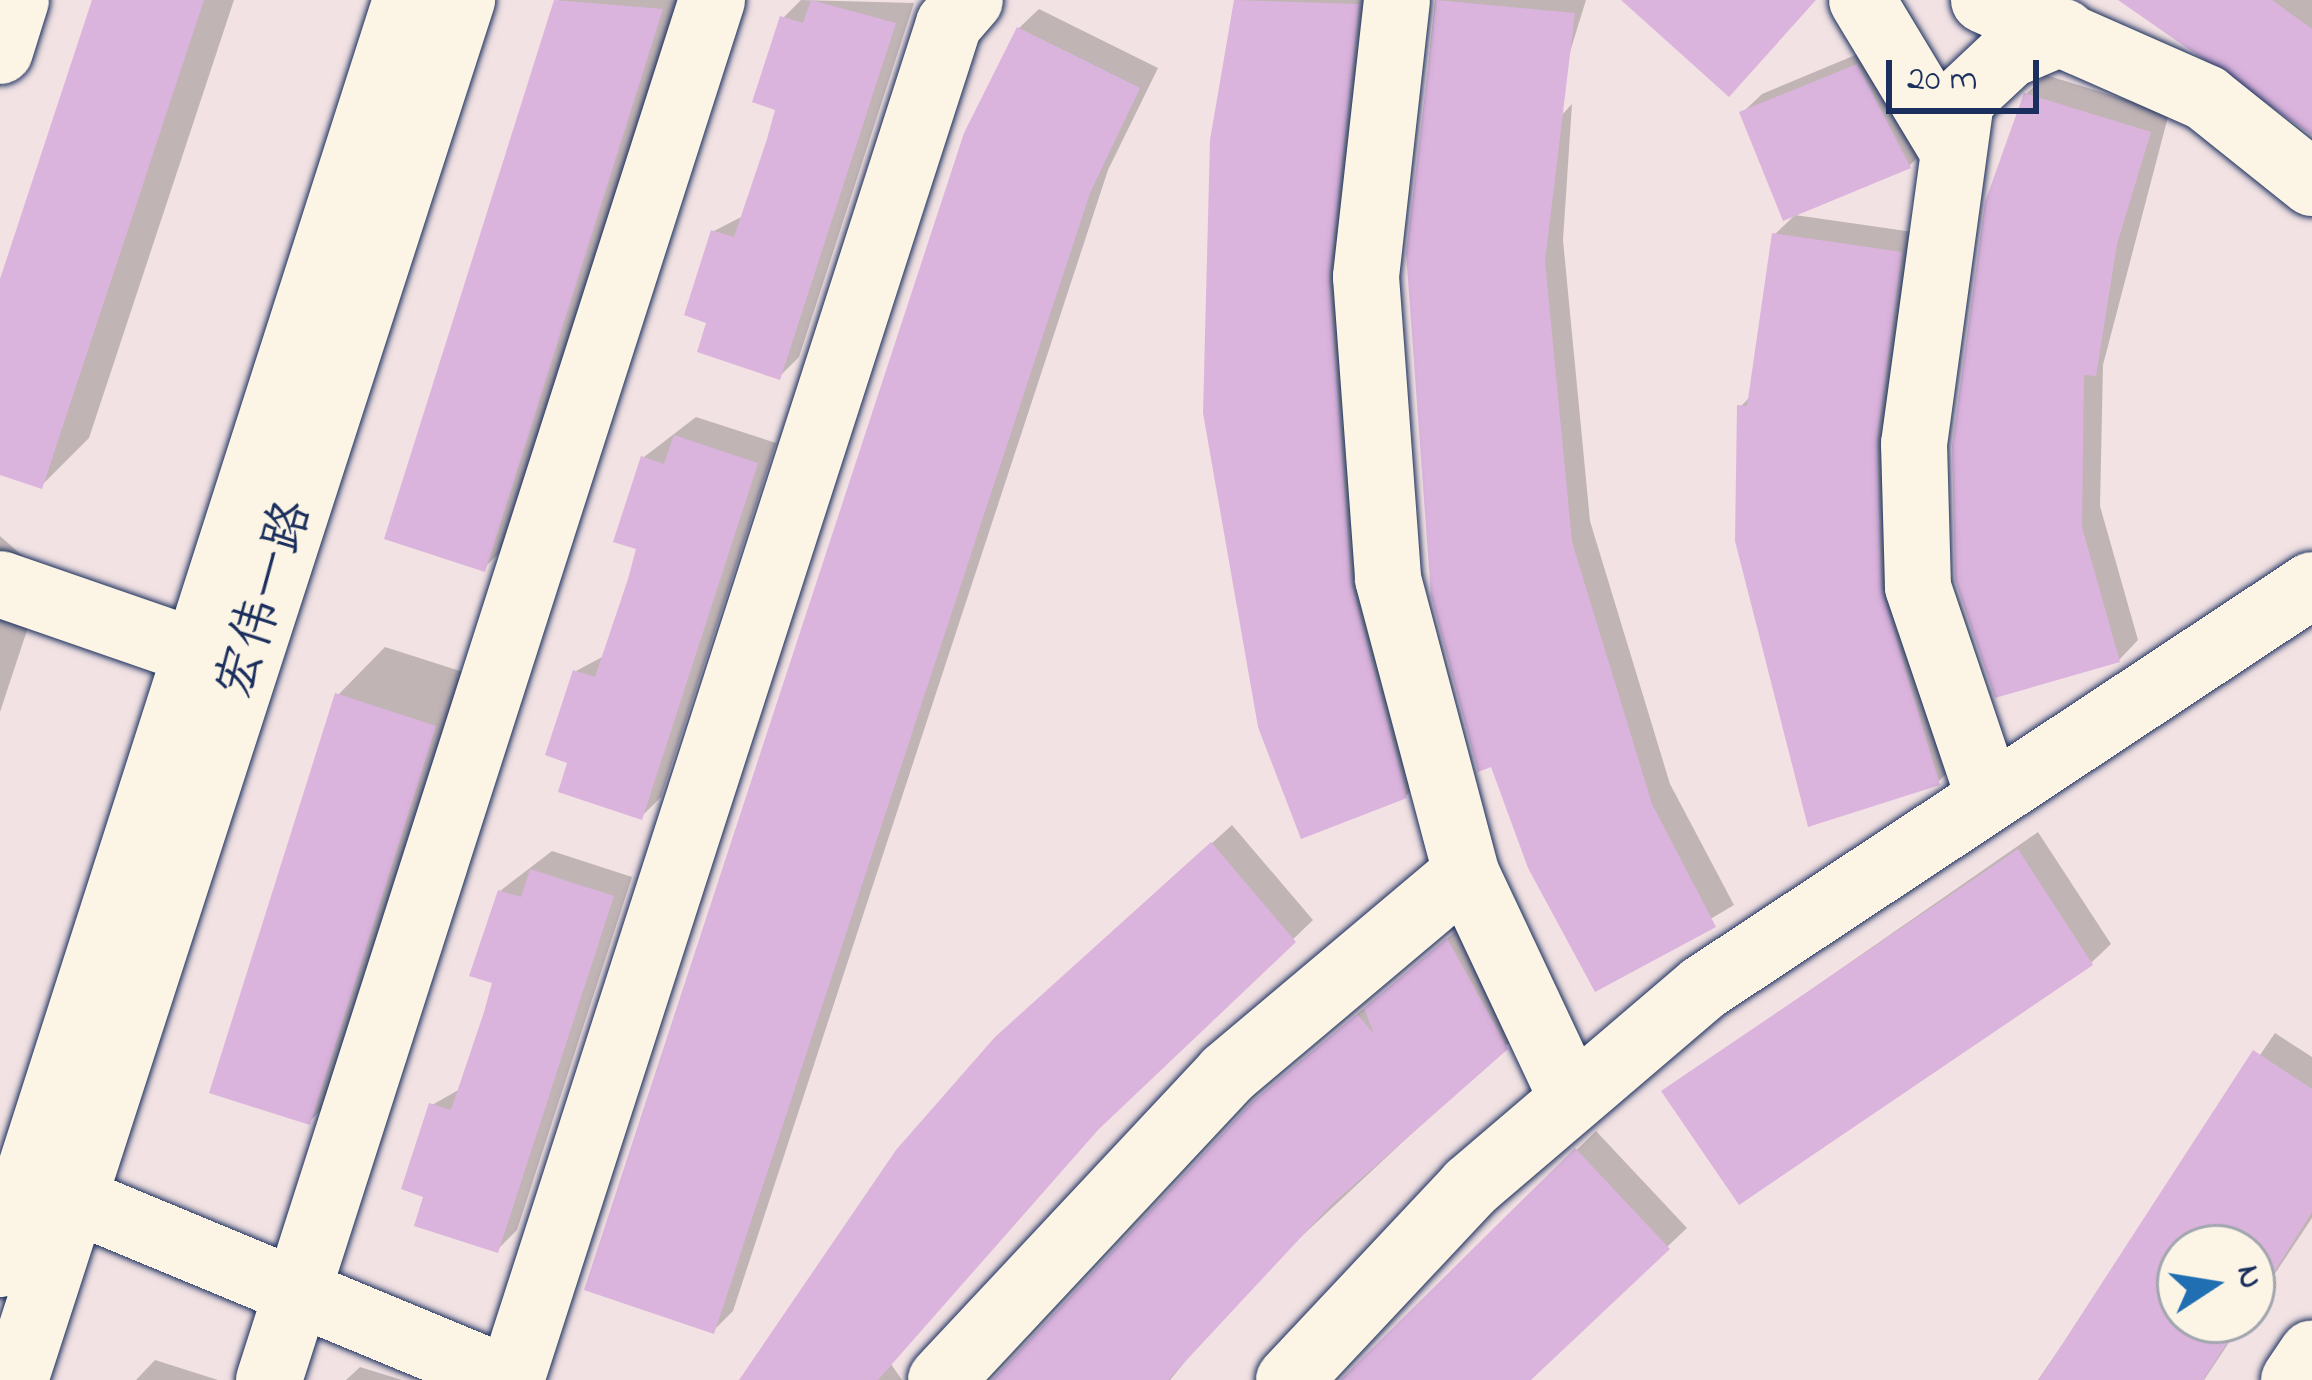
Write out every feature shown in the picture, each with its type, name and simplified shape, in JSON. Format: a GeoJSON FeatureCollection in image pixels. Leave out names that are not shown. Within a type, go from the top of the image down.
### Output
{"type":"FeatureCollection","features":[{"type":"Feature","properties":{"kind":"main road"},"geometry":{"type":"LineString","coordinates":[[0,51],[16,0]]}},
{"type":"Feature","properties":{"kind":"main road","name":"宏伟一路"},"geometry":{"type":"LineString","coordinates":[[49,1190],[196,652],[406,0]]}},
{"type":"Feature","properties":{"kind":"main road","name":"宏伟一路"},"geometry":{"type":"LineString","coordinates":[[49,1190],[462,0]]}},
{"type":"Feature","properties":{"kind":"main road"},"geometry":{"type":"LineString","coordinates":[[269,1380],[296,1283],[712,0]]}},
{"type":"Feature","properties":{"kind":"main road"},"geometry":{"type":"LineString","coordinates":[[49,1190],[296,1283],[510,1380],[942,46],[970,0]]}},
{"type":"Feature","properties":{"kind":"main road"},"geometry":{"type":"LineString","coordinates":[[1397,0],[1368,234],[1370,429],[1406,664],[1466,873],[1570,1096]]}},
{"type":"Feature","properties":{"kind":"main road"},"geometry":{"type":"LineString","coordinates":[[1862,0],[1952,149]]}},
{"type":"Feature","properties":{"kind":"main road"},"geometry":{"type":"LineString","coordinates":[[1984,0],[2206,98],[2312,183]]}},
{"type":"Feature","properties":{"kind":"main road"},"geometry":{"type":"LineString","coordinates":[[1988,797],[1918,587],[1914,444],[1961,100],[2009,55],[2063,32]]}},
{"type":"Feature","properties":{"kind":"main road"},"geometry":{"type":"LineString","coordinates":[[0,584],[196,652]]}},
{"type":"Feature","properties":{"kind":"main road"},"geometry":{"type":"LineString","coordinates":[[1289,1380],[1570,1096],[1843,888],[2312,585]]}},
{"type":"Feature","properties":{"kind":"main road"},"geometry":{"type":"LineString","coordinates":[[940,1380],[1226,1074],[1466,873]]}},
{"type":"Feature","properties":{"kind":"main road"},"geometry":{"type":"LineString","coordinates":[[0,1264],[49,1190]]}},
{"type":"Feature","properties":{"kind":"main road"},"geometry":{"type":"LineString","coordinates":[[15,1380],[49,1190]]}},
{"type":"Feature","properties":{"kind":"main road"},"geometry":{"type":"LineString","coordinates":[[2294,1380],[2312,1353]]}},
{"type":"Feature","properties":{"kind":"building"},"geometry":{"type":"Polygon","coordinates":[[[92,0],[204,0],[42,489],[0,475],[0,279],[92,0]]]}},
{"type":"Feature","properties":{"kind":"building"},"geometry":{"type":"Polygon","coordinates":[[[554,0],[663,9],[485,572],[384,539],[554,0]]]}},
{"type":"Feature","properties":{"kind":"building"},"geometry":{"type":"Polygon","coordinates":[[[811,0],[896,23],[780,380],[697,352],[706,323],[684,315],[711,230],[734,237],[767,139],[775,110],[752,102],[780,16],[803,23],[811,0]]]}},
{"type":"Feature","properties":{"kind":"building"},"geometry":{"type":"Polygon","coordinates":[[[1234,0],[1359,4],[1329,279],[1351,582],[1407,798],[1301,839],[1258,727],[1203,413],[1210,140],[1234,0]]]}},
{"type":"Feature","properties":{"kind":"building"},"geometry":{"type":"Polygon","coordinates":[[[1436,0],[1575,13],[1545,261],[1572,542],[1652,804],[1716,927],[1595,992],[1528,868],[1491,767],[1478,772],[1431,596],[1406,253],[1436,0]]]}},
{"type":"Feature","properties":{"kind":"building"},"geometry":{"type":"Polygon","coordinates":[[[1621,0],[1816,0],[1729,97],[1621,0]]]}},
{"type":"Feature","properties":{"kind":"building"},"geometry":{"type":"Polygon","coordinates":[[[2118,0],[2272,0],[2312,29],[2312,135],[2118,0]]]}},
{"type":"Feature","properties":{"kind":"building"},"geometry":{"type":"Polygon","coordinates":[[[1017,27],[1140,88],[1090,193],[714,1334],[584,1290],[964,133],[1017,27]]]}},
{"type":"Feature","properties":{"kind":"building"},"geometry":{"type":"Polygon","coordinates":[[[1857,64],[1911,168],[1783,221],[1739,112],[1857,64]]]}},
{"type":"Feature","properties":{"kind":"building"},"geometry":{"type":"Polygon","coordinates":[[[2024,93],[2151,132],[2117,244],[2096,376],[2084,375],[2082,527],[2120,662],[1995,698],[1955,580],[1952,446],[1985,202],[2024,93]]]}},
{"type":"Feature","properties":{"kind":"building"},"geometry":{"type":"Polygon","coordinates":[[[1772,233],[1902,252],[1877,439],[1881,588],[1940,785],[1808,827],[1735,541],[1737,405],[1747,406],[1772,233]]]}},
{"type":"Feature","properties":{"kind":"building"},"geometry":{"type":"Polygon","coordinates":[[[674,435],[758,463],[642,820],[558,792],[567,763],[545,755],[573,670],[595,677],[628,579],[636,549],[613,542],[641,456],[664,464],[674,435]]]}},
{"type":"Feature","properties":{"kind":"building"},"geometry":{"type":"Polygon","coordinates":[[[335,693],[436,726],[310,1125],[209,1093],[335,693]]]}},
{"type":"Feature","properties":{"kind":"building"},"geometry":{"type":"Polygon","coordinates":[[[1211,842],[1296,942],[1098,1130],[878,1380],[739,1380],[896,1150],[995,1037],[1211,842]]]}},
{"type":"Feature","properties":{"kind":"building"},"geometry":{"type":"Polygon","coordinates":[[[2018,849],[2093,965],[1739,1205],[1661,1091],[2018,849]]]}},
{"type":"Feature","properties":{"kind":"building"},"geometry":{"type":"Polygon","coordinates":[[[530,869],[614,896],[498,1253],[414,1226],[423,1197],[401,1189],[429,1103],[451,1110],[484,1012],[492,983],[469,976],[498,890],[521,897],[530,869]]]}},
{"type":"Feature","properties":{"kind":"building"},"geometry":{"type":"Polygon","coordinates":[[[1447,938],[1508,1049],[1331,1205],[1168,1380],[992,1380],[1253,1101],[1357,1014],[1374,1034],[1364,1008],[1447,938]]]}},
{"type":"Feature","properties":{"kind":"building"},"geometry":{"type":"Polygon","coordinates":[[[2253,1050],[2312,1089],[2312,1212],[2276,1269],[2276,1224],[2156,1224],[2156,1344],[2226,1344],[2203,1380],[2039,1380],[2253,1050]]]}},
{"type":"Feature","properties":{"kind":"building"},"geometry":{"type":"Polygon","coordinates":[[[1575,1148],[1670,1249],[1531,1380],[1340,1380],[1575,1148]]]}}]}
